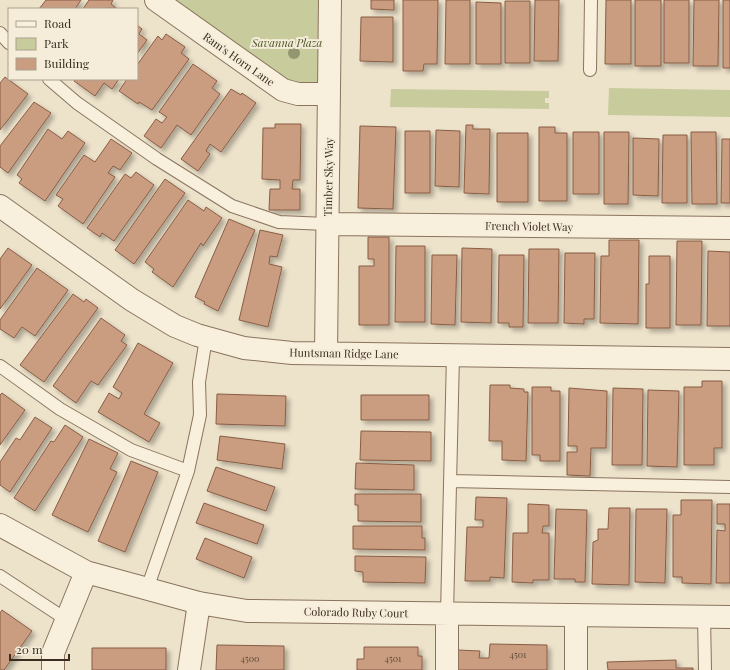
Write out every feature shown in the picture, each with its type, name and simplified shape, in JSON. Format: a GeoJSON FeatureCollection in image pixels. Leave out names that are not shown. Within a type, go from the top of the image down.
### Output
{"type":"FeatureCollection","features":[{"type":"Feature","properties":{"kind":"street","name":"Ram's Horn Lane"},"geometry":{"type":"LineString","coordinates":[[156,0],[282,90],[298,94],[329,94]]}},
{"type":"Feature","properties":{"kind":"street","name":"Timber Sky Way"},"geometry":{"type":"LineString","coordinates":[[326,353],[330,0]]}},
{"type":"Feature","properties":{"kind":"street","name":"Huntsman Ridge Lane"},"geometry":{"type":"LineString","coordinates":[[0,206],[153,314],[175,326],[206,338],[244,348],[268,352],[730,358]]}},
{"type":"Feature","properties":{"kind":"street","name":"French Violet Way"},"geometry":{"type":"LineString","coordinates":[[327,224],[730,228]]}},
{"type":"Feature","properties":{"kind":"street","name":"Colorado Ruby Court"},"geometry":{"type":"LineString","coordinates":[[0,524],[86,572],[200,603],[247,611],[730,617]]}},
{"type":"Feature","properties":{"kind":"street"},"geometry":{"type":"LineString","coordinates":[[54,670],[53,653],[86,572]]}},
{"type":"Feature","properties":{"kind":"street"},"geometry":{"type":"LineString","coordinates":[[189,670],[200,603]]}},
{"type":"Feature","properties":{"kind":"street"},"geometry":{"type":"LineString","coordinates":[[447,614],[447,670]]}},
{"type":"Feature","properties":{"kind":"street"},"geometry":{"type":"LineString","coordinates":[[576,616],[576,670]]}},
{"type":"Feature","properties":{"kind":"lane"},"geometry":{"type":"LineString","coordinates":[[590,70],[591,0]]}},
{"type":"Feature","properties":{"kind":"lane"},"geometry":{"type":"LineString","coordinates":[[0,33],[8,42]]}},
{"type":"Feature","properties":{"kind":"lane"},"geometry":{"type":"LineString","coordinates":[[50,80],[77,103],[157,159],[232,206],[279,222],[327,224]]}},
{"type":"Feature","properties":{"kind":"lane"},"geometry":{"type":"LineString","coordinates":[[147,589],[188,471],[200,414],[200,382],[206,338]]}},
{"type":"Feature","properties":{"kind":"lane"},"geometry":{"type":"LineString","coordinates":[[447,614],[453,355]]}},
{"type":"Feature","properties":{"kind":"lane"},"geometry":{"type":"LineString","coordinates":[[0,366],[60,409],[131,450],[188,471]]}},
{"type":"Feature","properties":{"kind":"lane"},"geometry":{"type":"LineString","coordinates":[[450,481],[730,487]]}},
{"type":"Feature","properties":{"kind":"lane"},"geometry":{"type":"LineString","coordinates":[[0,576],[67,620]]}},
{"type":"Feature","properties":{"kind":"lane"},"geometry":{"type":"LineString","coordinates":[[704,616],[705,670]]}},
{"type":"Feature","properties":{"kind":"green space","name":"Savanna Plaza"},"geometry":{"type":"Polygon","coordinates":[[[156,0],[330,0],[329,94],[298,94],[156,0]]]}},
{"type":"Feature","properties":{"kind":"green space"},"geometry":{"type":"Polygon","coordinates":[[[609,88],[730,90],[730,117],[608,115],[609,88]]]}},
{"type":"Feature","properties":{"kind":"green space"},"geometry":{"type":"Polygon","coordinates":[[[391,89],[549,91],[549,98],[545,98],[545,103],[549,103],[549,109],[390,107],[391,89]]]}},
{"type":"Feature","properties":{"kind":"building"},"geometry":{"type":"Polygon","coordinates":[[[46,0],[81,0],[76,8],[40,8],[46,0]]]}},
{"type":"Feature","properties":{"kind":"building"},"geometry":{"type":"Polygon","coordinates":[[[89,0],[113,0],[111,4],[116,8],[84,8],[89,0]]]}},
{"type":"Feature","properties":{"kind":"building"},"geometry":{"type":"Polygon","coordinates":[[[371,0],[394,0],[394,10],[371,9],[371,0]]]}},
{"type":"Feature","properties":{"kind":"building"},"geometry":{"type":"Polygon","coordinates":[[[403,0],[438,0],[437,64],[424,64],[423,71],[403,71],[403,0]]]}},
{"type":"Feature","properties":{"kind":"building"},"geometry":{"type":"Polygon","coordinates":[[[446,0],[470,0],[470,64],[445,64],[446,0]]]}},
{"type":"Feature","properties":{"kind":"building"},"geometry":{"type":"Polygon","coordinates":[[[535,0],[559,0],[558,61],[534,61],[535,0]]]}},
{"type":"Feature","properties":{"kind":"building"},"geometry":{"type":"Polygon","coordinates":[[[606,0],[631,0],[631,64],[605,64],[606,0]]]}},
{"type":"Feature","properties":{"kind":"building"},"geometry":{"type":"Polygon","coordinates":[[[635,0],[661,0],[661,66],[635,66],[635,0]]]}},
{"type":"Feature","properties":{"kind":"building"},"geometry":{"type":"Polygon","coordinates":[[[664,0],[689,0],[689,63],[664,63],[664,0]]]}},
{"type":"Feature","properties":{"kind":"building"},"geometry":{"type":"Polygon","coordinates":[[[694,0],[719,0],[718,66],[693,66],[694,0]]]}},
{"type":"Feature","properties":{"kind":"building"},"geometry":{"type":"Polygon","coordinates":[[[723,0],[730,0],[730,68],[723,68],[723,0]]]}},
{"type":"Feature","properties":{"kind":"building"},"geometry":{"type":"Polygon","coordinates":[[[505,1],[530,1],[530,63],[505,63],[505,1]]]}},
{"type":"Feature","properties":{"kind":"building"},"geometry":{"type":"Polygon","coordinates":[[[476,2],[501,3],[501,64],[476,64],[476,2]]]}},
{"type":"Feature","properties":{"kind":"building"},"geometry":{"type":"Polygon","coordinates":[[[361,17],[393,17],[393,62],[360,61],[361,17]]]}},
{"type":"Feature","properties":{"kind":"building"},"geometry":{"type":"Polygon","coordinates":[[[138,26],[142,29],[139,34],[147,40],[138,53],[138,26]]]}},
{"type":"Feature","properties":{"kind":"building"},"geometry":{"type":"Polygon","coordinates":[[[166,34],[185,47],[181,53],[189,59],[152,110],[139,102],[138,104],[119,91],[126,80],[138,80],[138,64],[158,36],[162,40],[166,34]]]}},
{"type":"Feature","properties":{"kind":"building"},"geometry":{"type":"Polygon","coordinates":[[[193,64],[217,81],[212,88],[220,94],[191,135],[177,125],[161,148],[144,136],[156,119],[162,123],[167,117],[159,112],[193,64]]]}},
{"type":"Feature","properties":{"kind":"building"},"geometry":{"type":"Polygon","coordinates":[[[5,77],[28,94],[0,130],[0,83],[5,77]]]}},
{"type":"Feature","properties":{"kind":"building"},"geometry":{"type":"Polygon","coordinates":[[[118,80],[112,89],[104,83],[95,96],[74,81],[118,80]]]}},
{"type":"Feature","properties":{"kind":"building"},"geometry":{"type":"Polygon","coordinates":[[[231,89],[241,95],[242,93],[256,103],[221,152],[210,144],[206,151],[210,154],[198,171],[181,159],[231,89]]]}},
{"type":"Feature","properties":{"kind":"building"},"geometry":{"type":"Polygon","coordinates":[[[34,102],[51,113],[8,173],[0,167],[0,146],[34,102]]]}},
{"type":"Feature","properties":{"kind":"building"},"geometry":{"type":"Polygon","coordinates":[[[275,124],[301,124],[300,180],[293,180],[292,189],[300,189],[300,210],[269,210],[270,189],[280,189],[280,180],[262,179],[263,128],[275,128],[275,124]]]}},
{"type":"Feature","properties":{"kind":"building"},"geometry":{"type":"Polygon","coordinates":[[[466,125],[473,125],[473,129],[490,129],[489,194],[464,193],[466,125]]]}},
{"type":"Feature","properties":{"kind":"building"},"geometry":{"type":"Polygon","coordinates":[[[360,126],[396,127],[393,209],[358,208],[360,126]]]}},
{"type":"Feature","properties":{"kind":"building"},"geometry":{"type":"Polygon","coordinates":[[[539,127],[555,127],[555,133],[567,133],[567,201],[539,201],[539,127]]]}},
{"type":"Feature","properties":{"kind":"building"},"geometry":{"type":"Polygon","coordinates":[[[48,129],[62,139],[68,131],[85,143],[45,201],[19,183],[22,179],[17,175],[48,129]]]}},
{"type":"Feature","properties":{"kind":"building"},"geometry":{"type":"Polygon","coordinates":[[[436,130],[460,131],[459,187],[435,186],[436,130]]]}},
{"type":"Feature","properties":{"kind":"building"},"geometry":{"type":"Polygon","coordinates":[[[405,131],[430,131],[430,193],[405,193],[405,131]]]}},
{"type":"Feature","properties":{"kind":"building"},"geometry":{"type":"Polygon","coordinates":[[[573,132],[599,132],[599,194],[573,194],[573,132]]]}},
{"type":"Feature","properties":{"kind":"building"},"geometry":{"type":"Polygon","coordinates":[[[604,132],[629,132],[628,204],[604,204],[604,132]]]}},
{"type":"Feature","properties":{"kind":"building"},"geometry":{"type":"Polygon","coordinates":[[[691,132],[716,132],[717,204],[692,204],[691,132]]]}},
{"type":"Feature","properties":{"kind":"building"},"geometry":{"type":"Polygon","coordinates":[[[497,133],[528,133],[528,202],[497,202],[497,133]]]}},
{"type":"Feature","properties":{"kind":"building"},"geometry":{"type":"Polygon","coordinates":[[[663,135],[687,135],[687,203],[662,203],[663,135]]]}},
{"type":"Feature","properties":{"kind":"building"},"geometry":{"type":"Polygon","coordinates":[[[633,138],[659,139],[658,196],[633,195],[633,138]]]}},
{"type":"Feature","properties":{"kind":"building"},"geometry":{"type":"Polygon","coordinates":[[[111,139],[132,153],[120,170],[113,166],[108,173],[115,177],[83,224],[58,206],[63,199],[56,195],[84,155],[95,162],[111,139]]]}},
{"type":"Feature","properties":{"kind":"building"},"geometry":{"type":"Polygon","coordinates":[[[722,139],[730,139],[730,203],[721,203],[722,139]]]}},
{"type":"Feature","properties":{"kind":"building"},"geometry":{"type":"Polygon","coordinates":[[[136,172],[154,185],[114,241],[102,233],[100,237],[87,228],[125,174],[131,178],[136,172]]]}},
{"type":"Feature","properties":{"kind":"building"},"geometry":{"type":"Polygon","coordinates":[[[165,179],[185,193],[134,264],[115,250],[165,179]]]}},
{"type":"Feature","properties":{"kind":"building"},"geometry":{"type":"Polygon","coordinates":[[[188,200],[204,211],[206,207],[222,218],[203,246],[201,243],[173,287],[152,272],[154,269],[145,262],[188,200]]]}},
{"type":"Feature","properties":{"kind":"building"},"geometry":{"type":"Polygon","coordinates":[[[229,219],[255,230],[218,311],[204,304],[205,302],[195,297],[229,219]]]}},
{"type":"Feature","properties":{"kind":"building"},"geometry":{"type":"Polygon","coordinates":[[[260,230],[283,235],[277,257],[270,256],[269,264],[282,267],[268,327],[239,320],[260,230]]]}},
{"type":"Feature","properties":{"kind":"building"},"geometry":{"type":"Polygon","coordinates":[[[368,237],[389,237],[389,325],[359,325],[359,266],[374,266],[374,259],[368,259],[368,237]]]}},
{"type":"Feature","properties":{"kind":"building"},"geometry":{"type":"Polygon","coordinates":[[[609,240],[639,240],[638,324],[600,323],[601,256],[609,256],[609,240]]]}},
{"type":"Feature","properties":{"kind":"building"},"geometry":{"type":"Polygon","coordinates":[[[677,241],[702,241],[701,325],[676,325],[677,241]]]}},
{"type":"Feature","properties":{"kind":"building"},"geometry":{"type":"Polygon","coordinates":[[[396,246],[425,246],[425,322],[395,322],[396,246]]]}},
{"type":"Feature","properties":{"kind":"building"},"geometry":{"type":"Polygon","coordinates":[[[8,248],[32,265],[0,309],[0,259],[8,248]]]}},
{"type":"Feature","properties":{"kind":"building"},"geometry":{"type":"Polygon","coordinates":[[[462,248],[492,249],[491,323],[461,322],[462,248]]]}},
{"type":"Feature","properties":{"kind":"building"},"geometry":{"type":"Polygon","coordinates":[[[529,249],[559,249],[558,323],[528,323],[529,249]]]}},
{"type":"Feature","properties":{"kind":"building"},"geometry":{"type":"Polygon","coordinates":[[[708,251],[730,252],[730,326],[707,326],[708,251]]]}},
{"type":"Feature","properties":{"kind":"building"},"geometry":{"type":"Polygon","coordinates":[[[565,253],[595,253],[594,319],[584,319],[584,324],[564,323],[565,253]]]}},
{"type":"Feature","properties":{"kind":"building"},"geometry":{"type":"Polygon","coordinates":[[[432,255],[457,255],[455,325],[431,324],[432,255]]]}},
{"type":"Feature","properties":{"kind":"building"},"geometry":{"type":"Polygon","coordinates":[[[499,255],[524,255],[523,327],[509,327],[509,323],[498,323],[499,255]]]}},
{"type":"Feature","properties":{"kind":"building"},"geometry":{"type":"Polygon","coordinates":[[[649,256],[670,256],[670,328],[646,328],[646,284],[649,284],[649,256]]]}},
{"type":"Feature","properties":{"kind":"building"},"geometry":{"type":"Polygon","coordinates":[[[37,268],[68,290],[35,336],[22,327],[14,338],[0,329],[0,320],[37,268]]]}},
{"type":"Feature","properties":{"kind":"building"},"geometry":{"type":"Polygon","coordinates":[[[73,294],[84,302],[86,299],[98,308],[44,382],[20,365],[73,294]]]}},
{"type":"Feature","properties":{"kind":"building"},"geometry":{"type":"Polygon","coordinates":[[[101,318],[125,335],[121,341],[127,345],[98,385],[91,381],[76,403],[53,386],[101,318]]]}},
{"type":"Feature","properties":{"kind":"building"},"geometry":{"type":"Polygon","coordinates":[[[138,343],[173,363],[144,414],[160,423],[149,442],[98,412],[109,393],[119,399],[122,393],[113,387],[138,343]]]}},
{"type":"Feature","properties":{"kind":"building"},"geometry":{"type":"Polygon","coordinates":[[[702,381],[722,381],[722,448],[714,448],[714,465],[684,465],[684,387],[702,387],[702,381]]]}},
{"type":"Feature","properties":{"kind":"building"},"geometry":{"type":"Polygon","coordinates":[[[490,385],[510,385],[510,388],[524,389],[524,392],[528,392],[526,461],[502,460],[502,441],[489,441],[490,385]]]}},
{"type":"Feature","properties":{"kind":"building"},"geometry":{"type":"Polygon","coordinates":[[[532,387],[551,387],[551,391],[560,391],[560,461],[540,461],[540,455],[532,455],[532,387]]]}},
{"type":"Feature","properties":{"kind":"building"},"geometry":{"type":"Polygon","coordinates":[[[569,388],[607,391],[606,448],[591,448],[590,476],[567,475],[567,452],[577,452],[577,446],[568,446],[569,388]]]}},
{"type":"Feature","properties":{"kind":"building"},"geometry":{"type":"Polygon","coordinates":[[[613,388],[643,389],[642,465],[612,465],[613,388]]]}},
{"type":"Feature","properties":{"kind":"building"},"geometry":{"type":"Polygon","coordinates":[[[648,390],[679,391],[677,467],[647,466],[648,390]]]}},
{"type":"Feature","properties":{"kind":"building"},"geometry":{"type":"Polygon","coordinates":[[[2,393],[25,410],[0,445],[0,395],[2,393]]]}},
{"type":"Feature","properties":{"kind":"building"},"geometry":{"type":"Polygon","coordinates":[[[217,394],[286,396],[285,426],[216,424],[217,394]]]}},
{"type":"Feature","properties":{"kind":"building"},"geometry":{"type":"Polygon","coordinates":[[[361,395],[429,395],[429,420],[361,420],[361,395]]]}},
{"type":"Feature","properties":{"kind":"building"},"geometry":{"type":"Polygon","coordinates":[[[35,417],[52,428],[10,492],[0,485],[0,462],[16,438],[20,440],[35,417]]]}},
{"type":"Feature","properties":{"kind":"building"},"geometry":{"type":"Polygon","coordinates":[[[65,425],[83,437],[35,511],[14,498],[51,441],[54,442],[65,425]]]}},
{"type":"Feature","properties":{"kind":"building"},"geometry":{"type":"Polygon","coordinates":[[[361,431],[431,432],[431,461],[360,460],[361,431]]]}},
{"type":"Feature","properties":{"kind":"building"},"geometry":{"type":"Polygon","coordinates":[[[220,436],[285,444],[282,469],[217,460],[220,436]]]}},
{"type":"Feature","properties":{"kind":"building"},"geometry":{"type":"Polygon","coordinates":[[[89,439],[118,453],[110,469],[117,472],[88,532],[52,515],[89,439]]]}},
{"type":"Feature","properties":{"kind":"building"},"geometry":{"type":"Polygon","coordinates":[[[131,461],[158,472],[125,552],[98,541],[131,461]]]}},
{"type":"Feature","properties":{"kind":"building"},"geometry":{"type":"Polygon","coordinates":[[[356,463],[414,465],[414,490],[355,489],[356,463]]]}},
{"type":"Feature","properties":{"kind":"building"},"geometry":{"type":"Polygon","coordinates":[[[216,467],[275,487],[266,511],[207,491],[216,467]]]}},
{"type":"Feature","properties":{"kind":"building"},"geometry":{"type":"Polygon","coordinates":[[[355,494],[421,494],[421,522],[358,521],[358,505],[355,505],[355,494]]]}},
{"type":"Feature","properties":{"kind":"building"},"geometry":{"type":"Polygon","coordinates":[[[476,497],[507,498],[504,578],[490,577],[490,581],[465,581],[467,527],[483,527],[483,520],[475,520],[476,497]]]}},
{"type":"Feature","properties":{"kind":"building"},"geometry":{"type":"Polygon","coordinates":[[[681,500],[712,500],[711,584],[682,583],[682,577],[673,577],[673,515],[681,515],[681,500]]]}},
{"type":"Feature","properties":{"kind":"building"},"geometry":{"type":"Polygon","coordinates":[[[204,503],[264,525],[257,544],[196,523],[204,503]]]}},
{"type":"Feature","properties":{"kind":"building"},"geometry":{"type":"Polygon","coordinates":[[[528,504],[549,505],[549,526],[543,526],[542,533],[549,533],[549,580],[533,580],[533,583],[512,582],[513,533],[528,533],[528,504]]]}},
{"type":"Feature","properties":{"kind":"building"},"geometry":{"type":"Polygon","coordinates":[[[717,504],[730,504],[730,583],[716,583],[717,530],[725,531],[725,524],[717,524],[717,504]]]}},
{"type":"Feature","properties":{"kind":"building"},"geometry":{"type":"Polygon","coordinates":[[[609,508],[630,508],[629,585],[592,584],[593,542],[598,540],[598,529],[608,529],[609,508]]]}},
{"type":"Feature","properties":{"kind":"building"},"geometry":{"type":"Polygon","coordinates":[[[556,509],[587,510],[585,582],[575,582],[575,579],[554,579],[556,509]]]}},
{"type":"Feature","properties":{"kind":"building"},"geometry":{"type":"Polygon","coordinates":[[[636,509],[667,509],[665,583],[635,582],[636,509]]]}},
{"type":"Feature","properties":{"kind":"building"},"geometry":{"type":"Polygon","coordinates":[[[353,526],[422,526],[422,538],[425,538],[425,550],[353,549],[353,526]]]}},
{"type":"Feature","properties":{"kind":"building"},"geometry":{"type":"Polygon","coordinates":[[[205,538],[252,557],[244,578],[196,559],[205,538]]]}},
{"type":"Feature","properties":{"kind":"building"},"geometry":{"type":"Polygon","coordinates":[[[355,556],[426,557],[425,583],[363,582],[363,572],[355,571],[355,556]]]}},
{"type":"Feature","properties":{"kind":"building"},"geometry":{"type":"Polygon","coordinates":[[[2,610],[32,631],[4,670],[0,670],[0,613],[2,610]]]}},
{"type":"Feature","properties":{"kind":"building"},"geometry":{"type":"Polygon","coordinates":[[[490,644],[547,645],[547,670],[458,670],[458,650],[480,651],[479,658],[489,658],[490,644]]]}},
{"type":"Feature","properties":{"kind":"building"},"geometry":{"type":"Polygon","coordinates":[[[217,645],[284,646],[284,670],[216,670],[217,645]]]}},
{"type":"Feature","properties":{"kind":"building"},"geometry":{"type":"Polygon","coordinates":[[[364,647],[418,647],[418,656],[422,656],[422,670],[357,670],[357,659],[364,659],[364,647]]]}},
{"type":"Feature","properties":{"kind":"building"},"geometry":{"type":"Polygon","coordinates":[[[92,648],[166,648],[166,670],[92,670],[92,648]]]}},
{"type":"Feature","properties":{"kind":"building"},"geometry":{"type":"Polygon","coordinates":[[[676,660],[676,668],[693,668],[693,670],[608,670],[607,662],[676,660]]]}}]}
